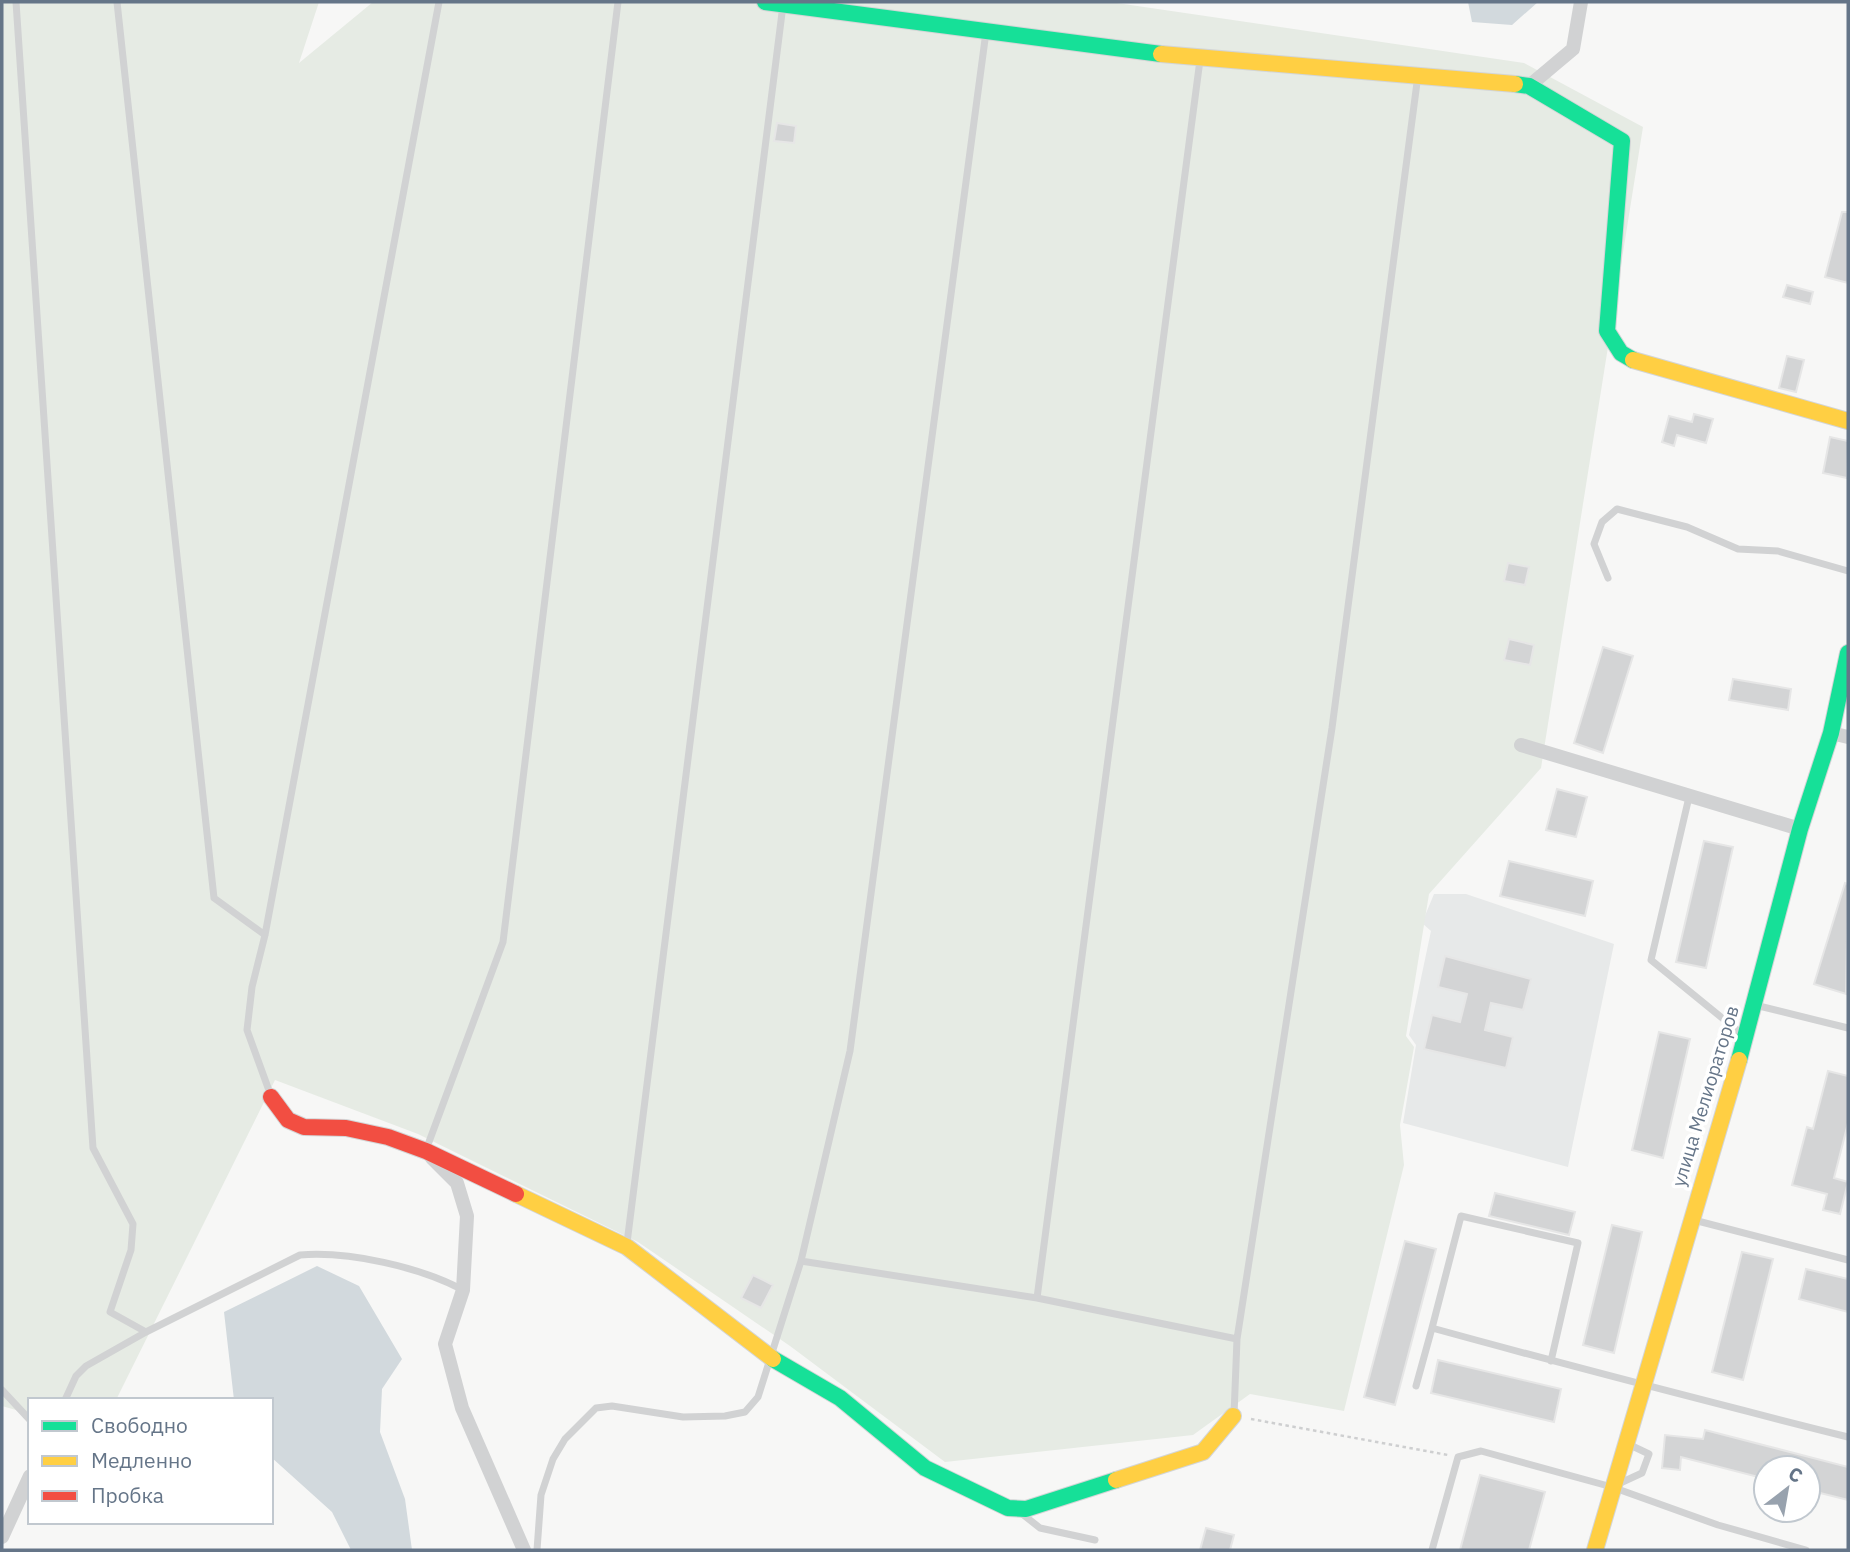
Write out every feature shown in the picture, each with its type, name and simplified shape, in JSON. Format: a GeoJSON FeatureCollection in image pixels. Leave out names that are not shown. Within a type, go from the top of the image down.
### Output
{"type":"FeatureCollection","features":[{"type":"Feature","properties":{"kind":"street"},"geometry":{"type":"LineString","coordinates":[[765,2],[1200,59],[1418,74],[1529,86],[1622,141],[1607,331],[1620,353],[1641,366],[1848,422]]}},
{"type":"Feature","properties":{"kind":"street"},"geometry":{"type":"LineString","coordinates":[[1529,86],[1573,49],[1581,2]]}},
{"type":"Feature","properties":{"kind":"street","name":"улица Мелиораторов"},"geometry":{"type":"LineString","coordinates":[[1595,1550],[1690,1219],[1746,1038],[1801,829],[1831,733],[1848,653]]}},
{"type":"Feature","properties":{"kind":"street"},"geometry":{"type":"LineString","coordinates":[[1831,733],[1848,737]]}},
{"type":"Feature","properties":{"kind":"street"},"geometry":{"type":"LineString","coordinates":[[1521,746],[1801,829]]}},
{"type":"Feature","properties":{"kind":"street"},"geometry":{"type":"LineString","coordinates":[[271,1097],[288,1120],[304,1128],[346,1128],[387,1137],[426,1151],[627,1247],[771,1357],[840,1398],[902,1452],[925,1468],[1018,1510],[1202,1452],[1234,1416]]}},
{"type":"Feature","properties":{"kind":"street"},"geometry":{"type":"LineString","coordinates":[[426,1151],[457,1183],[467,1216],[463,1290],[445,1344],[462,1408],[524,1550]]}},
{"type":"Feature","properties":{"kind":"street"},"geometry":{"type":"LineString","coordinates":[[2,1537],[28,1480]]}},
{"type":"Feature","properties":{"kind":"lane"},"geometry":{"type":"LineString","coordinates":[[16,2],[93,1148],[133,1224],[131,1250],[110,1312],[146,1332]]}},
{"type":"Feature","properties":{"kind":"lane"},"geometry":{"type":"LineString","coordinates":[[117,2],[215,898],[265,935]]}},
{"type":"Feature","properties":{"kind":"lane"},"geometry":{"type":"LineString","coordinates":[[271,1097],[247,1030],[252,987],[265,935],[439,2]]}},
{"type":"Feature","properties":{"kind":"lane"},"geometry":{"type":"LineString","coordinates":[[426,1151],[503,942],[618,2]]}},
{"type":"Feature","properties":{"kind":"lane"},"geometry":{"type":"LineString","coordinates":[[627,1247],[783,4]]}},
{"type":"Feature","properties":{"kind":"lane"},"geometry":{"type":"LineString","coordinates":[[537,1550],[541,1495],[553,1459],[565,1439],[596,1408],[612,1406],[683,1417],[724,1416],[745,1412],[758,1397],[801,1261],[850,1051],[986,31]]}},
{"type":"Feature","properties":{"kind":"lane"},"geometry":{"type":"LineString","coordinates":[[1037,1298],[1200,59]]}},
{"type":"Feature","properties":{"kind":"lane"},"geometry":{"type":"LineString","coordinates":[[1234,1416],[1237,1339],[1332,728],[1418,74]]}},
{"type":"Feature","properties":{"kind":"lane"},"geometry":{"type":"LineString","coordinates":[[1608,578],[1594,544],[1602,522],[1617,509],[1688,527],[1738,549],[1778,551],[1848,570]]}},
{"type":"Feature","properties":{"kind":"lane"},"geometry":{"type":"LineString","coordinates":[[1689,797],[1651,960],[1746,1038]]}},
{"type":"Feature","properties":{"kind":"lane"},"geometry":{"type":"LineString","coordinates":[[1755,1005],[1848,1028]]}},
{"type":"Feature","properties":{"kind":"lane"},"geometry":{"type":"LineString","coordinates":[[1416,1387],[1461,1216],[1578,1243],[1551,1361]]}},
{"type":"Feature","properties":{"kind":"lane"},"geometry":{"type":"LineString","coordinates":[[1690,1219],[1848,1260]]}},
{"type":"Feature","properties":{"kind":"lane"},"geometry":{"type":"LineString","coordinates":[[66,1398],[76,1376],[86,1366],[146,1332],[300,1255],[324,1253],[436,1276],[463,1290]]}},
{"type":"Feature","properties":{"kind":"lane"},"geometry":{"type":"LineString","coordinates":[[801,1261],[1037,1298],[1237,1339]]}},
{"type":"Feature","properties":{"kind":"lane"},"geometry":{"type":"LineString","coordinates":[[1432,1328],[1848,1437]]}},
{"type":"Feature","properties":{"kind":"lane"},"geometry":{"type":"LineString","coordinates":[[2,1390],[28,1418]]}},
{"type":"Feature","properties":{"kind":"lane"},"geometry":{"type":"LineString","coordinates":[[1612,1487],[1642,1473],[1648,1454],[1626,1443]]}},
{"type":"Feature","properties":{"kind":"lane"},"geometry":{"type":"LineString","coordinates":[[1432,1550],[1458,1457],[1481,1451],[1612,1487],[1718,1525],[1806,1550]]}},
{"type":"Feature","properties":{"kind":"lane"},"geometry":{"type":"LineString","coordinates":[[1018,1510],[1040,1528],[1095,1540]]}},
{"type":"Feature","properties":{"kind":"path"},"geometry":{"type":"LineString","coordinates":[[1234,1416],[1458,1457]]}},
{"type":"Feature","properties":{"kind":"shaded area"},"geometry":{"type":"Polygon","coordinates":[[[2,2],[319,2],[299,63],[373,2],[1110,2],[1524,63],[1643,127],[1541,768],[1429,894],[1406,1036],[1414,1047],[1400,1125],[1404,1165],[1344,1411],[1250,1394],[1193,1435],[945,1462],[790,1346],[638,1242],[418,1134],[275,1080],[117,1398],[28,1398],[28,1413],[2,1406],[2,2]]]}},
{"type":"Feature","properties":{"kind":"shaded area"},"geometry":{"type":"Polygon","coordinates":[[[1468,2],[1538,2],[1512,25],[1472,22],[1468,2]]]}},
{"type":"Feature","properties":{"kind":"shaded area"},"geometry":{"type":"Polygon","coordinates":[[[1434,894],[1466,894],[1614,944],[1568,1167],[1403,1123],[1416,1045],[1409,1035],[1431,931],[1422,923],[1434,894]]]}},
{"type":"Feature","properties":{"kind":"shaded area"},"geometry":{"type":"Polygon","coordinates":[[[317,1266],[359,1286],[402,1359],[382,1389],[380,1432],[405,1499],[412,1550],[351,1550],[332,1512],[273,1459],[273,1398],[234,1398],[224,1312],[317,1266]]]}},
{"type":"Feature","properties":{"kind":"building"},"geometry":{"type":"Polygon","coordinates":[[[777,123],[796,126],[794,143],[774,141],[777,123]]]}},
{"type":"Feature","properties":{"kind":"building"},"geometry":{"type":"Polygon","coordinates":[[[1842,212],[1848,212],[1848,283],[1825,277],[1842,212]]]}},
{"type":"Feature","properties":{"kind":"building"},"geometry":{"type":"Polygon","coordinates":[[[1787,285],[1813,292],[1810,304],[1783,297],[1787,285]]]}},
{"type":"Feature","properties":{"kind":"building"},"geometry":{"type":"Polygon","coordinates":[[[1787,356],[1804,360],[1796,392],[1779,388],[1787,356]]]}},
{"type":"Feature","properties":{"kind":"building"},"geometry":{"type":"Polygon","coordinates":[[[1694,414],[1713,419],[1706,443],[1677,435],[1674,446],[1662,442],[1669,416],[1692,422],[1694,414]]]}},
{"type":"Feature","properties":{"kind":"building"},"geometry":{"type":"Polygon","coordinates":[[[1830,437],[1848,441],[1847,478],[1823,473],[1830,437]]]}},
{"type":"Feature","properties":{"kind":"building"},"geometry":{"type":"Polygon","coordinates":[[[1508,563],[1529,567],[1525,585],[1504,581],[1508,563]]]}},
{"type":"Feature","properties":{"kind":"building"},"geometry":{"type":"Polygon","coordinates":[[[1509,639],[1534,645],[1530,665],[1504,660],[1509,639]]]}},
{"type":"Feature","properties":{"kind":"building"},"geometry":{"type":"Polygon","coordinates":[[[1603,647],[1633,656],[1603,753],[1574,743],[1603,647]]]}},
{"type":"Feature","properties":{"kind":"building"},"geometry":{"type":"Polygon","coordinates":[[[1733,679],[1791,689],[1788,710],[1729,700],[1733,679]]]}},
{"type":"Feature","properties":{"kind":"building"},"geometry":{"type":"Polygon","coordinates":[[[1557,789],[1587,797],[1576,837],[1546,830],[1557,789]]]}},
{"type":"Feature","properties":{"kind":"building"},"geometry":{"type":"Polygon","coordinates":[[[1704,841],[1733,847],[1706,968],[1676,962],[1704,841]]]}},
{"type":"Feature","properties":{"kind":"building"},"geometry":{"type":"Polygon","coordinates":[[[1509,861],[1593,881],[1585,916],[1500,896],[1509,861]]]}},
{"type":"Feature","properties":{"kind":"building"},"geometry":{"type":"Polygon","coordinates":[[[1845,883],[1848,884],[1846,994],[1814,984],[1845,883]]]}},
{"type":"Feature","properties":{"kind":"building"},"geometry":{"type":"Polygon","coordinates":[[[1445,956],[1531,979],[1523,1010],[1491,1003],[1485,1030],[1513,1037],[1506,1068],[1424,1049],[1432,1015],[1460,1022],[1467,994],[1438,987],[1445,956]]]}},
{"type":"Feature","properties":{"kind":"building"},"geometry":{"type":"Polygon","coordinates":[[[1659,1032],[1690,1039],[1663,1158],[1632,1150],[1659,1032]]]}},
{"type":"Feature","properties":{"kind":"building"},"geometry":{"type":"Polygon","coordinates":[[[1828,1071],[1848,1076],[1848,1123],[1834,1178],[1848,1182],[1840,1214],[1823,1210],[1827,1194],[1792,1185],[1807,1127],[1813,1129],[1828,1071]]]}},
{"type":"Feature","properties":{"kind":"building"},"geometry":{"type":"Polygon","coordinates":[[[1495,1193],[1575,1212],[1569,1235],[1489,1216],[1495,1193]]]}},
{"type":"Feature","properties":{"kind":"building"},"geometry":{"type":"Polygon","coordinates":[[[1612,1225],[1642,1232],[1614,1353],[1583,1345],[1612,1225]]]}},
{"type":"Feature","properties":{"kind":"building"},"geometry":{"type":"Polygon","coordinates":[[[1405,1241],[1436,1249],[1395,1405],[1364,1397],[1405,1241]]]}},
{"type":"Feature","properties":{"kind":"building"},"geometry":{"type":"Polygon","coordinates":[[[1742,1252],[1773,1259],[1743,1380],[1712,1372],[1742,1252]]]}},
{"type":"Feature","properties":{"kind":"building"},"geometry":{"type":"Polygon","coordinates":[[[1806,1269],[1848,1279],[1848,1312],[1799,1299],[1806,1269]]]}},
{"type":"Feature","properties":{"kind":"building"},"geometry":{"type":"Polygon","coordinates":[[[753,1275],[773,1285],[761,1308],[741,1298],[753,1275]]]}},
{"type":"Feature","properties":{"kind":"building"},"geometry":{"type":"Polygon","coordinates":[[[1438,1360],[1561,1389],[1554,1422],[1431,1393],[1438,1360]]]}},
{"type":"Feature","properties":{"kind":"building"},"geometry":{"type":"Polygon","coordinates":[[[1705,1430],[1798,1454],[1752,1454],[1752,1475],[1681,1457],[1680,1470],[1662,1468],[1665,1435],[1703,1439],[1705,1430]]]}},
{"type":"Feature","properties":{"kind":"building"},"geometry":{"type":"Polygon","coordinates":[[[1822,1460],[1848,1467],[1848,1500],[1822,1494],[1822,1460]]]}},
{"type":"Feature","properties":{"kind":"building"},"geometry":{"type":"Polygon","coordinates":[[[1480,1475],[1545,1492],[1529,1550],[1460,1550],[1480,1475]]]}},
{"type":"Feature","properties":{"kind":"building"},"geometry":{"type":"Polygon","coordinates":[[[1206,1528],[1234,1535],[1230,1550],[1200,1550],[1206,1528]]]}},
{"type":"Feature","properties":{"kind":"traffic: fast"},"geometry":{"type":"LineString","coordinates":[[765,2],[1161,54]]}},
{"type":"Feature","properties":{"kind":"traffic: fast"},"geometry":{"type":"LineString","coordinates":[[1515,84],[1529,86],[1622,141],[1607,331],[1621,353],[1633,360]]}},
{"type":"Feature","properties":{"kind":"traffic: fast"},"geometry":{"type":"LineString","coordinates":[[1739,1060],[1800,829],[1831,733],[1848,653]]}},
{"type":"Feature","properties":{"kind":"traffic: fast"},"geometry":{"type":"LineString","coordinates":[[773,1359],[840,1398],[925,1468],[1008,1508],[1026,1509],[1116,1480]]}},
{"type":"Feature","properties":{"kind":"traffic: slow"},"geometry":{"type":"LineString","coordinates":[[1161,54],[1515,84]]}},
{"type":"Feature","properties":{"kind":"traffic: slow"},"geometry":{"type":"LineString","coordinates":[[1633,360],[1848,421]]}},
{"type":"Feature","properties":{"kind":"traffic: slow"},"geometry":{"type":"LineString","coordinates":[[1595,1550],[1739,1060]]}},
{"type":"Feature","properties":{"kind":"traffic: slow"},"geometry":{"type":"LineString","coordinates":[[516,1194],[627,1247],[773,1359]]}},
{"type":"Feature","properties":{"kind":"traffic: slow"},"geometry":{"type":"LineString","coordinates":[[1116,1480],[1203,1452],[1233,1416]]}},
{"type":"Feature","properties":{"kind":"traffic: jam"},"geometry":{"type":"LineString","coordinates":[[271,1097],[288,1120],[304,1127],[346,1128],[388,1137],[426,1151],[516,1194]]}}]}
